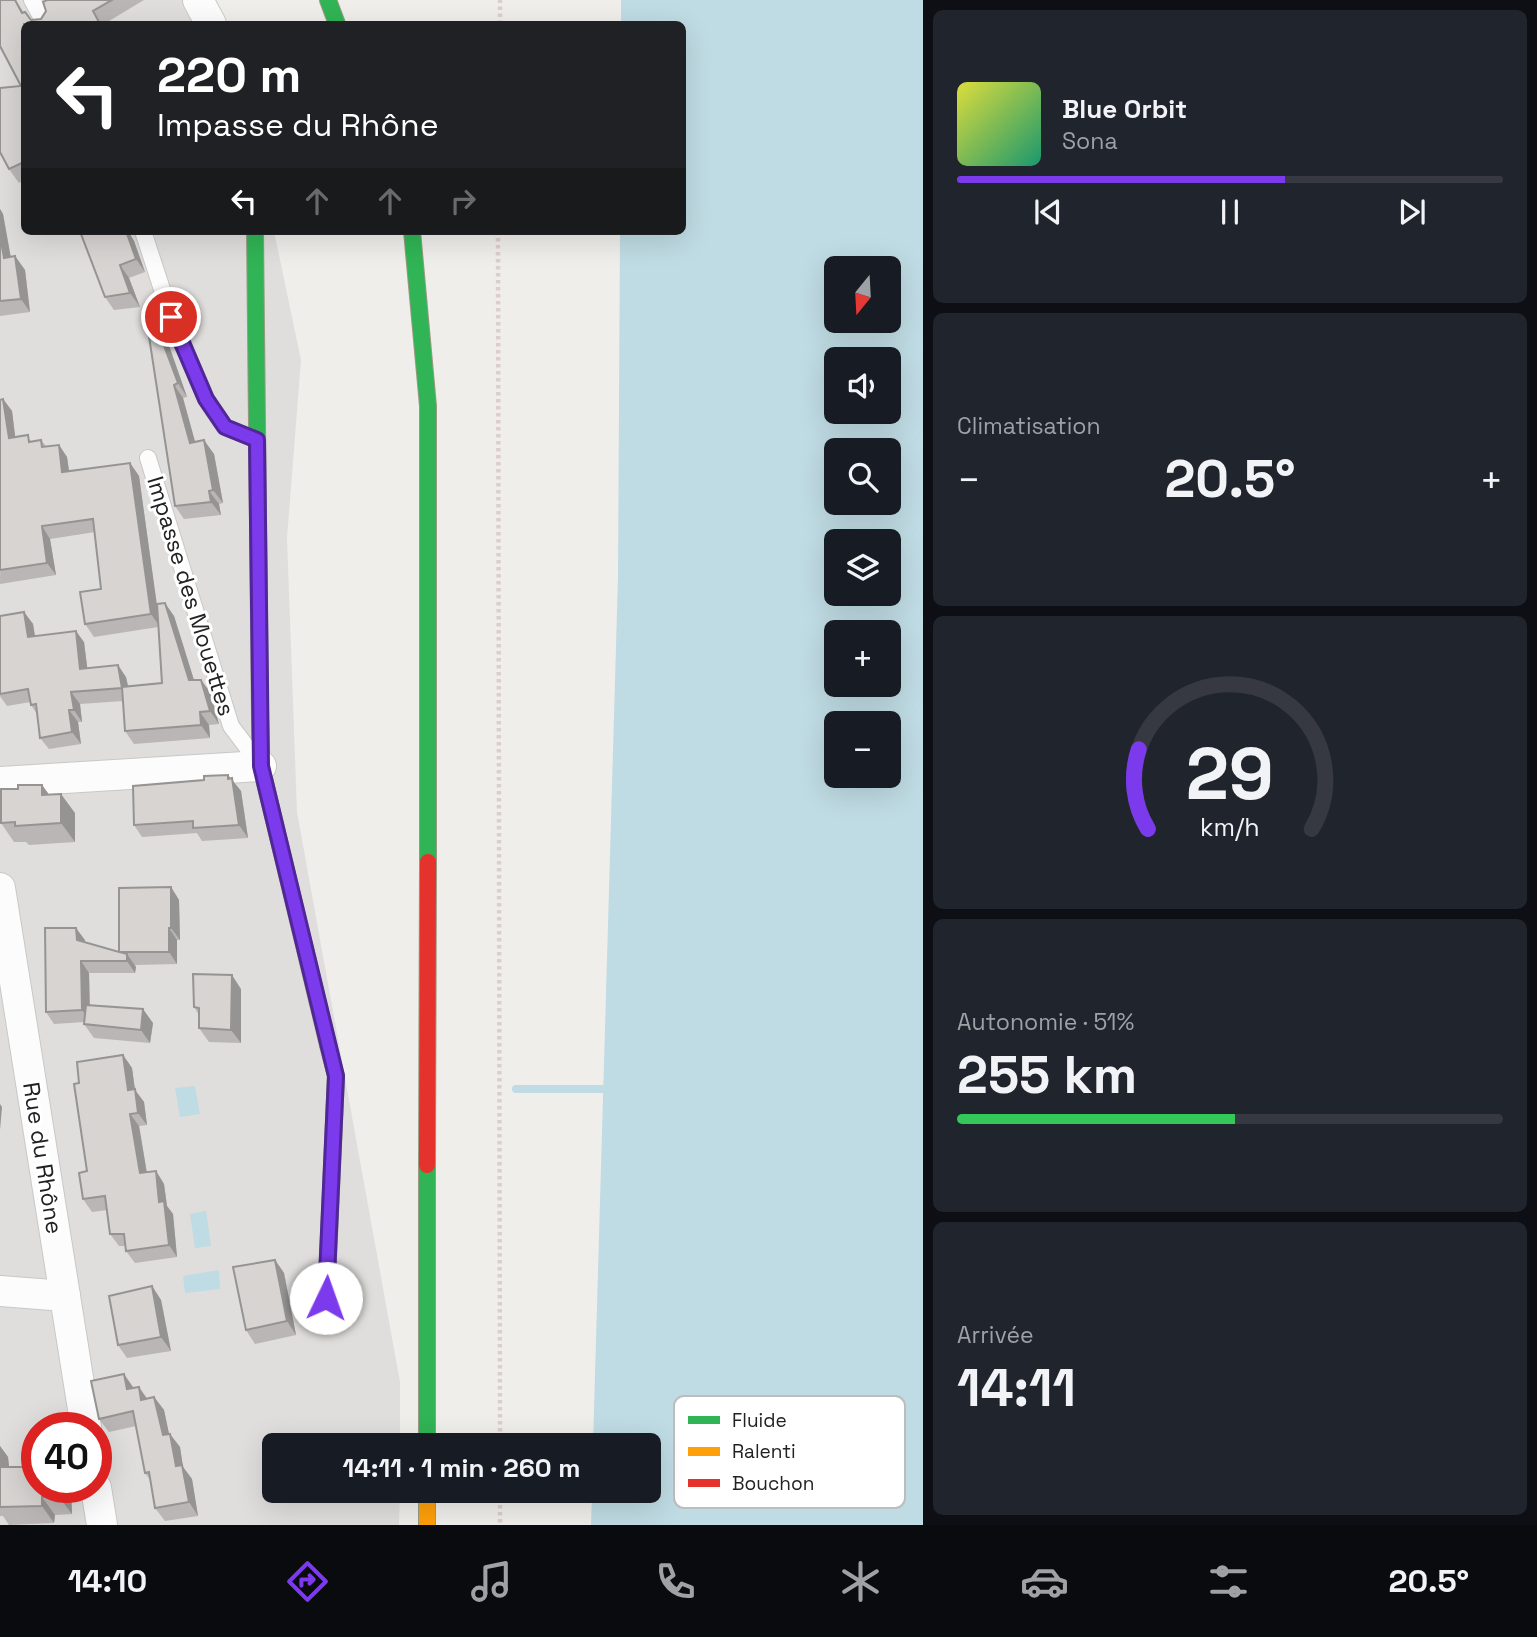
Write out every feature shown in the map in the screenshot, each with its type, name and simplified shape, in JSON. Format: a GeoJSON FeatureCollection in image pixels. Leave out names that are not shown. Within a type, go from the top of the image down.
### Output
{"type":"FeatureCollection","features":[{"type":"Feature","properties":{"kind":"main road"},"geometry":{"type":"LineString","coordinates":[[328,0],[336,21]]}},
{"type":"Feature","properties":{"kind":"main road"},"geometry":{"type":"LineString","coordinates":[[255,235],[261,766],[336,1076],[325,1326]]}},
{"type":"Feature","properties":{"kind":"main road"},"geometry":{"type":"LineString","coordinates":[[412,235],[428,405],[427,1433]]}},
{"type":"Feature","properties":{"kind":"main road"},"geometry":{"type":"LineString","coordinates":[[427,1503],[427,1525]]}},
{"type":"Feature","properties":{"kind":"street"},"geometry":{"type":"LineString","coordinates":[[198,0],[209,21]]}},
{"type":"Feature","properties":{"kind":"street"},"geometry":{"type":"LineString","coordinates":[[0,782],[261,766]]}},
{"type":"Feature","properties":{"kind":"street","name":"Rue du Rhône"},"geometry":{"type":"LineString","coordinates":[[0,888],[11,1022],[65,1296],[83,1412]]}},
{"type":"Feature","properties":{"kind":"street"},"geometry":{"type":"LineString","coordinates":[[0,1291],[65,1296]]}},
{"type":"Feature","properties":{"kind":"street"},"geometry":{"type":"LineString","coordinates":[[98,1503],[102,1525]]}},
{"type":"Feature","properties":{"kind":"lane"},"geometry":{"type":"LineString","coordinates":[[32,0],[43,21]]}},
{"type":"Feature","properties":{"kind":"lane"},"geometry":{"type":"LineString","coordinates":[[144,235],[171,317],[206,399],[225,427],[257,440]]}},
{"type":"Feature","properties":{"kind":"lane","name":"Impasse des Mouettes"},"geometry":{"type":"LineString","coordinates":[[148,458],[231,726],[261,766]]}},
{"type":"Feature","properties":{"kind":"path"},"geometry":{"type":"LineString","coordinates":[[500,0],[500,21]]}},
{"type":"Feature","properties":{"kind":"path"},"geometry":{"type":"LineString","coordinates":[[498,235],[500,1433]]}},
{"type":"Feature","properties":{"kind":"path"},"geometry":{"type":"LineString","coordinates":[[500,1503],[500,1525]]}},
{"type":"Feature","properties":{"kind":"shaded area"},"geometry":{"type":"Polygon","coordinates":[[[0,0],[196,0],[206,21],[21,21],[21,235],[275,235],[301,360],[287,538],[297,812],[400,1382],[400,1433],[262,1433],[262,1503],[400,1503],[399,1525],[0,1525],[0,0]]]}},
{"type":"Feature","properties":{"kind":"water"},"geometry":{"type":"Polygon","coordinates":[[[621,0],[923,0],[923,1525],[591,1525],[592,1503],[661,1503],[661,1433],[593,1433],[618,577],[620,235],[686,235],[686,21],[621,21],[621,0]]]}},
{"type":"Feature","properties":{"kind":"water"},"geometry":{"type":"Polygon","coordinates":[[[195,1086],[200,1114],[180,1117],[175,1088],[195,1086]]]}},
{"type":"Feature","properties":{"kind":"water"},"geometry":{"type":"Polygon","coordinates":[[[206,1211],[211,1246],[195,1248],[190,1214],[206,1211]]]}},
{"type":"Feature","properties":{"kind":"water"},"geometry":{"type":"Polygon","coordinates":[[[219,1270],[220,1289],[185,1293],[183,1276],[219,1270]]]}},
{"type":"Feature","properties":{"kind":"building"},"geometry":{"type":"Polygon","coordinates":[[[0,0],[15,0],[22,13],[25,12],[31,20],[41,19],[46,11],[43,2],[47,0],[112,0],[93,11],[98,21],[21,21],[21,86],[0,46],[0,0]]]}},
{"type":"Feature","properties":{"kind":"building"},"geometry":{"type":"Polygon","coordinates":[[[21,86],[21,163],[9,169],[0,152],[0,88],[21,86]]]}},
{"type":"Feature","properties":{"kind":"building"},"geometry":{"type":"Polygon","coordinates":[[[81,235],[127,235],[136,259],[120,265],[130,293],[105,297],[81,235]]]}},
{"type":"Feature","properties":{"kind":"building"},"geometry":{"type":"Polygon","coordinates":[[[0,236],[4,258],[15,256],[21,299],[0,301],[0,236]]]}},
{"type":"Feature","properties":{"kind":"building"},"geometry":{"type":"Polygon","coordinates":[[[157,327],[178,383],[174,385],[190,443],[204,440],[213,490],[209,491],[211,502],[175,506],[148,330],[157,327]]]}},
{"type":"Feature","properties":{"kind":"building"},"geometry":{"type":"Polygon","coordinates":[[[3,399],[9,438],[28,435],[29,442],[41,440],[42,447],[59,445],[62,472],[130,463],[151,614],[85,624],[80,592],[101,589],[93,519],[42,526],[47,563],[0,570],[0,400],[3,399]]]}},
{"type":"Feature","properties":{"kind":"building"},"geometry":{"type":"Polygon","coordinates":[[[165,603],[189,680],[201,680],[210,711],[200,712],[201,725],[125,731],[122,687],[162,683],[157,604],[165,603]]]}},
{"type":"Feature","properties":{"kind":"building"},"geometry":{"type":"Polygon","coordinates":[[[24,612],[28,637],[76,631],[80,669],[118,665],[122,688],[71,692],[74,710],[69,710],[72,732],[40,738],[36,704],[31,705],[28,689],[0,694],[0,616],[24,612]]]}},
{"type":"Feature","properties":{"kind":"building"},"geometry":{"type":"Polygon","coordinates":[[[228,775],[228,779],[232,778],[239,825],[193,828],[193,821],[134,825],[133,786],[204,780],[204,776],[228,775]]]}},
{"type":"Feature","properties":{"kind":"building"},"geometry":{"type":"Polygon","coordinates":[[[18,785],[42,785],[42,795],[61,794],[61,823],[15,826],[15,822],[1,823],[1,789],[18,789],[18,785]]]}},
{"type":"Feature","properties":{"kind":"building"},"geometry":{"type":"Polygon","coordinates":[[[171,887],[169,952],[120,952],[127,954],[127,961],[81,961],[82,1010],[46,1012],[45,928],[76,928],[77,940],[119,952],[119,888],[171,887]]]}},
{"type":"Feature","properties":{"kind":"building"},"geometry":{"type":"Polygon","coordinates":[[[193,974],[232,975],[231,1030],[199,1028],[199,1008],[194,1007],[193,974]]]}},
{"type":"Feature","properties":{"kind":"building"},"geometry":{"type":"Polygon","coordinates":[[[86,1005],[143,1009],[141,1030],[84,1024],[86,1005]]]}},
{"type":"Feature","properties":{"kind":"building"},"geometry":{"type":"Polygon","coordinates":[[[123,1055],[128,1090],[135,1089],[138,1113],[130,1114],[140,1173],[156,1171],[159,1202],[164,1201],[169,1245],[126,1251],[124,1234],[110,1234],[105,1196],[83,1199],[79,1173],[87,1171],[74,1084],[79,1083],[77,1062],[123,1055]]]}},
{"type":"Feature","properties":{"kind":"building"},"geometry":{"type":"Polygon","coordinates":[[[275,1260],[287,1321],[246,1330],[233,1267],[275,1260]]]}},
{"type":"Feature","properties":{"kind":"building"},"geometry":{"type":"Polygon","coordinates":[[[152,1286],[161,1337],[118,1345],[109,1296],[152,1286]]]}},
{"type":"Feature","properties":{"kind":"building"},"geometry":{"type":"Polygon","coordinates":[[[124,1374],[127,1389],[139,1387],[141,1400],[154,1397],[163,1435],[170,1434],[176,1466],[182,1465],[189,1502],[155,1508],[149,1472],[145,1473],[133,1411],[112,1416],[112,1412],[98,1412],[91,1381],[124,1374]]]}},
{"type":"Feature","properties":{"kind":"building"},"geometry":{"type":"Polygon","coordinates":[[[0,1467],[21,1467],[21,1503],[42,1503],[42,1506],[0,1507],[0,1467]]]}},
{"type":"Feature","properties":{"kind":"waterway"},"geometry":{"type":"LineString","coordinates":[[516,1089],[614,1089]]}},
{"type":"Feature","properties":{"kind":"traffic: fast"},"geometry":{"type":"LineString","coordinates":[[328,0],[336,21]]}},
{"type":"Feature","properties":{"kind":"traffic: fast"},"geometry":{"type":"LineString","coordinates":[[255,235],[260,716]]}},
{"type":"Feature","properties":{"kind":"traffic: fast"},"geometry":{"type":"LineString","coordinates":[[412,235],[428,406],[428,862]]}},
{"type":"Feature","properties":{"kind":"traffic: fast"},"geometry":{"type":"LineString","coordinates":[[325,1326],[336,1076],[328,1045]]}},
{"type":"Feature","properties":{"kind":"traffic: fast"},"geometry":{"type":"LineString","coordinates":[[427,1165],[427,1433]]}},
{"type":"Feature","properties":{"kind":"traffic: slow"},"geometry":{"type":"LineString","coordinates":[[427,1503],[427,1525]]}},
{"type":"Feature","properties":{"kind":"traffic: jam"},"geometry":{"type":"LineString","coordinates":[[260,716],[261,766],[328,1045]]}},
{"type":"Feature","properties":{"kind":"traffic: jam"},"geometry":{"type":"LineString","coordinates":[[427,1165],[428,862]]}},
{"type":"Feature","properties":{"kind":"route"},"geometry":{"type":"LineString","coordinates":[[171,317],[206,399],[225,427],[257,440],[261,766],[336,1076],[326,1298]]}}]}
